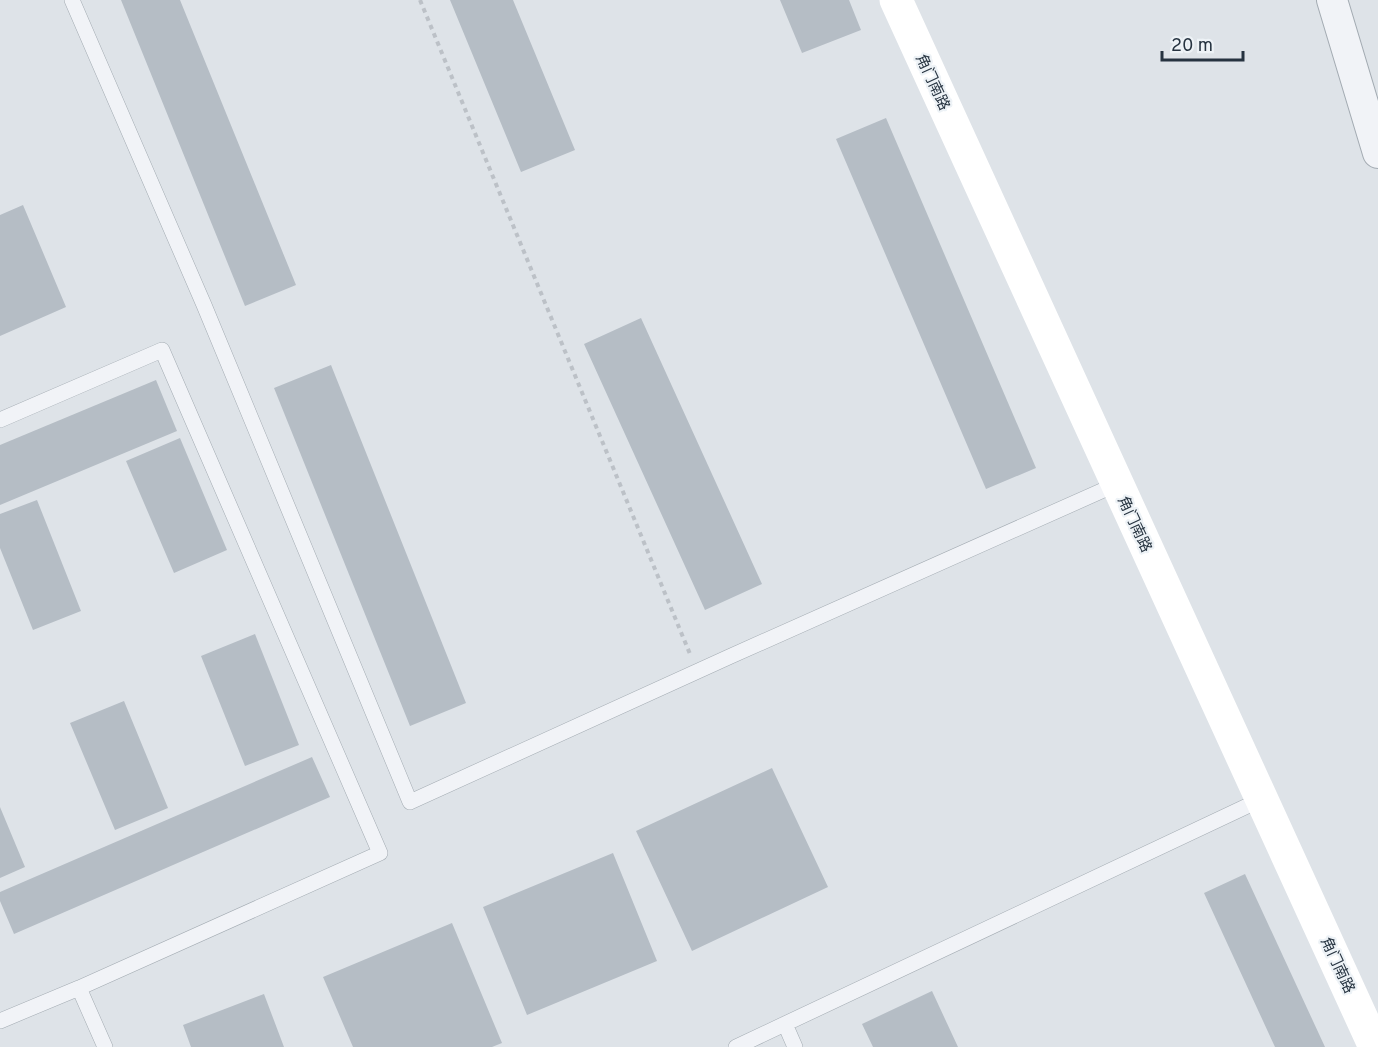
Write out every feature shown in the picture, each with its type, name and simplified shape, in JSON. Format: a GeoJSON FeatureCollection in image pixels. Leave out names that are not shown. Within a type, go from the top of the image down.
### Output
{"type":"FeatureCollection","features":[{"type":"Feature","properties":{"kind":"street","name":"角门南路"},"geometry":{"type":"LineString","coordinates":[[896,0],[1375,1047]]}},
{"type":"Feature","properties":{"kind":"street"},"geometry":{"type":"LineString","coordinates":[[1332,0],[1378,153]]}},
{"type":"Feature","properties":{"kind":"lane"},"geometry":{"type":"LineString","coordinates":[[72,0],[204,305],[411,802],[1117,484]]}},
{"type":"Feature","properties":{"kind":"lane"},"geometry":{"type":"LineString","coordinates":[[0,420],[162,350],[380,854],[0,1022]]}},
{"type":"Feature","properties":{"kind":"lane"},"geometry":{"type":"LineString","coordinates":[[736,1047],[1262,799]]}},
{"type":"Feature","properties":{"kind":"lane"},"geometry":{"type":"LineString","coordinates":[[79,988],[105,1047]]}},
{"type":"Feature","properties":{"kind":"lane"},"geometry":{"type":"LineString","coordinates":[[785,1024],[795,1047]]}},
{"type":"Feature","properties":{"kind":"path"},"geometry":{"type":"LineString","coordinates":[[420,0],[697,672]]}},
{"type":"Feature","properties":{"kind":"building"},"geometry":{"type":"Polygon","coordinates":[[[121,0],[180,0],[296,285],[245,306],[121,0]]]}},
{"type":"Feature","properties":{"kind":"building"},"geometry":{"type":"Polygon","coordinates":[[[450,0],[513,0],[575,150],[521,172],[450,0]]]}},
{"type":"Feature","properties":{"kind":"building"},"geometry":{"type":"Polygon","coordinates":[[[780,0],[849,0],[861,30],[802,53],[780,0]]]}},
{"type":"Feature","properties":{"kind":"building"},"geometry":{"type":"Polygon","coordinates":[[[886,118],[1036,468],[986,489],[836,139],[886,118]]]}},
{"type":"Feature","properties":{"kind":"building"},"geometry":{"type":"Polygon","coordinates":[[[23,205],[66,307],[0,336],[0,215],[23,205]]]}},
{"type":"Feature","properties":{"kind":"building"},"geometry":{"type":"Polygon","coordinates":[[[641,318],[762,584],[705,610],[584,344],[641,318]]]}},
{"type":"Feature","properties":{"kind":"building"},"geometry":{"type":"Polygon","coordinates":[[[331,365],[466,703],[410,726],[274,388],[331,365]]]}},
{"type":"Feature","properties":{"kind":"building"},"geometry":{"type":"Polygon","coordinates":[[[156,380],[177,431],[0,505],[0,445],[156,380]]]}},
{"type":"Feature","properties":{"kind":"building"},"geometry":{"type":"Polygon","coordinates":[[[180,438],[227,550],[174,573],[126,461],[180,438]]]}},
{"type":"Feature","properties":{"kind":"building"},"geometry":{"type":"Polygon","coordinates":[[[37,500],[81,611],[33,630],[0,548],[0,514],[37,500]]]}},
{"type":"Feature","properties":{"kind":"building"},"geometry":{"type":"Polygon","coordinates":[[[255,634],[299,745],[245,766],[201,656],[255,634]]]}},
{"type":"Feature","properties":{"kind":"building"},"geometry":{"type":"Polygon","coordinates":[[[124,701],[168,808],[115,830],[70,723],[124,701]]]}},
{"type":"Feature","properties":{"kind":"building"},"geometry":{"type":"Polygon","coordinates":[[[312,757],[330,797],[14,934],[0,901],[0,892],[312,757]]]}},
{"type":"Feature","properties":{"kind":"building"},"geometry":{"type":"Polygon","coordinates":[[[772,768],[828,887],[692,951],[636,831],[772,768]]]}},
{"type":"Feature","properties":{"kind":"building"},"geometry":{"type":"Polygon","coordinates":[[[0,807],[25,867],[0,878],[0,807]]]}},
{"type":"Feature","properties":{"kind":"building"},"geometry":{"type":"Polygon","coordinates":[[[613,853],[657,961],[527,1015],[483,907],[613,853]]]}},
{"type":"Feature","properties":{"kind":"building"},"geometry":{"type":"Polygon","coordinates":[[[1245,874],[1325,1047],[1275,1047],[1204,893],[1245,874]]]}},
{"type":"Feature","properties":{"kind":"building"},"geometry":{"type":"Polygon","coordinates":[[[452,923],[502,1043],[492,1047],[353,1047],[323,977],[452,923]]]}},
{"type":"Feature","properties":{"kind":"building"},"geometry":{"type":"Polygon","coordinates":[[[932,991],[958,1047],[873,1047],[862,1024],[932,991]]]}},
{"type":"Feature","properties":{"kind":"building"},"geometry":{"type":"Polygon","coordinates":[[[264,994],[284,1047],[191,1047],[183,1025],[264,994]]]}}]}
